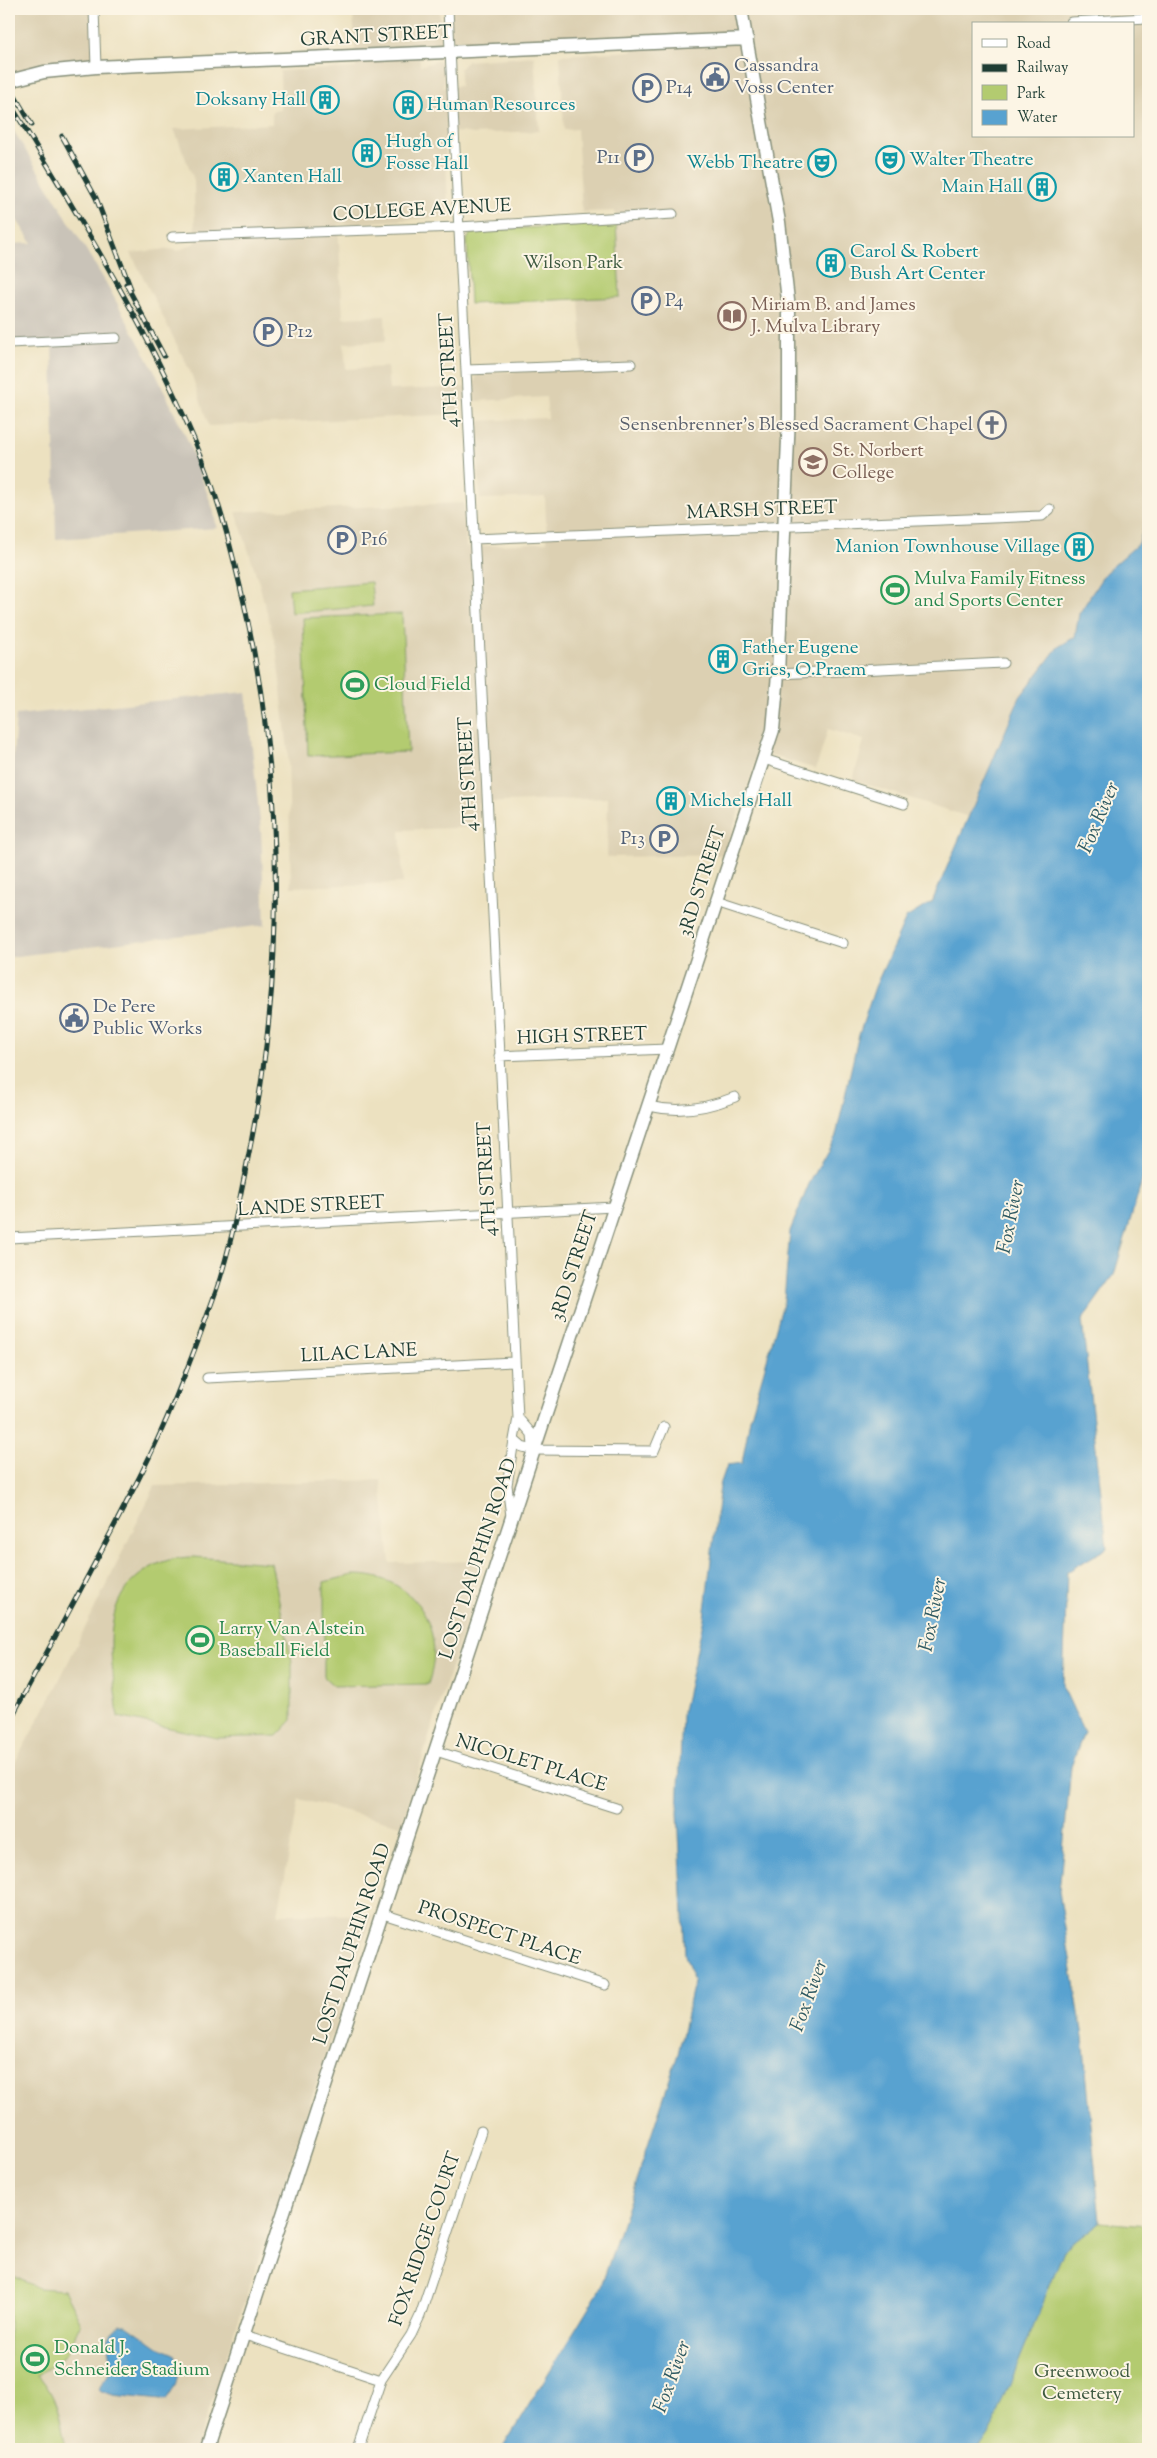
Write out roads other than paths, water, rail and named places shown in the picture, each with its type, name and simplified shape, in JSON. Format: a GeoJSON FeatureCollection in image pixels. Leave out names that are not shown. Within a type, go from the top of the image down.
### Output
{"type":"FeatureCollection","features":[{"type":"Feature","properties":{"kind":"main road","name":"3RD STREET"},"geometry":{"type":"LineString","coordinates":[[534,1450],[764,759],[775,717],[790,384],[789,303],[780,222],[741,9]]}},
{"type":"Feature","properties":{"kind":"main road","name":"GRANT STREET"},"geometry":{"type":"LineString","coordinates":[[9,81],[44,72],[96,67],[747,39]]}},
{"type":"Feature","properties":{"kind":"main road","name":"LOST DAUPHIN ROAD"},"geometry":{"type":"LineString","coordinates":[[206,2449],[534,1450]]}},
{"type":"Feature","properties":{"kind":"street"},"geometry":{"type":"LineString","coordinates":[[94,9],[96,67]]}},
{"type":"Feature","properties":{"kind":"street","name":"4TH STREET"},"geometry":{"type":"LineString","coordinates":[[448,9],[513,1362],[518,1418],[507,1485],[512,1520]]}},
{"type":"Feature","properties":{"kind":"street"},"geometry":{"type":"LineString","coordinates":[[1071,22],[1148,18]]}},
{"type":"Feature","properties":{"kind":"street","name":"COLLEGE AVENUE"},"geometry":{"type":"LineString","coordinates":[[172,238],[459,227],[673,214]]}},
{"type":"Feature","properties":{"kind":"street"},"geometry":{"type":"LineString","coordinates":[[9,343],[116,338]]}},
{"type":"Feature","properties":{"kind":"street"},"geometry":{"type":"LineString","coordinates":[[466,370],[631,364]]}},
{"type":"Feature","properties":{"kind":"street","name":"MARSH STREET"},"geometry":{"type":"LineString","coordinates":[[474,539],[1042,516],[1050,510]]}},
{"type":"Feature","properties":{"kind":"street"},"geometry":{"type":"LineString","coordinates":[[778,674],[1003,663]]}},
{"type":"Feature","properties":{"kind":"street"},"geometry":{"type":"LineString","coordinates":[[764,759],[904,804]]}},
{"type":"Feature","properties":{"kind":"street"},"geometry":{"type":"LineString","coordinates":[[716,902],[843,943]]}},
{"type":"Feature","properties":{"kind":"street","name":"HIGH STREET"},"geometry":{"type":"LineString","coordinates":[[499,1056],[667,1049]]}},
{"type":"Feature","properties":{"kind":"street"},"geometry":{"type":"LineString","coordinates":[[649,1106],[667,1110],[678,1110],[721,1102],[735,1097]]}},
{"type":"Feature","properties":{"kind":"street","name":"LANDE STREET"},"geometry":{"type":"LineString","coordinates":[[9,1238],[614,1207]]}},
{"type":"Feature","properties":{"kind":"street","name":"LILAC LANE"},"geometry":{"type":"LineString","coordinates":[[207,1378],[513,1362]]}},
{"type":"Feature","properties":{"kind":"street"},"geometry":{"type":"LineString","coordinates":[[518,1418],[532,1434],[534,1450]]}},
{"type":"Feature","properties":{"kind":"street"},"geometry":{"type":"LineString","coordinates":[[514,1440],[522,1447],[534,1450],[654,1451],[664,1427]]}},
{"type":"Feature","properties":{"kind":"street","name":"NICOLET PLACE"},"geometry":{"type":"LineString","coordinates":[[436,1751],[616,1808]]}},
{"type":"Feature","properties":{"kind":"street","name":"PROSPECT PLACE"},"geometry":{"type":"LineString","coordinates":[[383,1914],[606,1985]]}},
{"type":"Feature","properties":{"kind":"street","name":"FOX RIDGE COURT"},"geometry":{"type":"LineString","coordinates":[[358,2449],[381,2380],[412,2335],[420,2316],[481,2131]]}},
{"type":"Feature","properties":{"kind":"street"},"geometry":{"type":"LineString","coordinates":[[245,2335],[381,2380]]}},
{"type":"Feature","properties":{"kind":"water","name":"Fox River"},"geometry":{"type":"Polygon","coordinates":[[[1148,514],[1148,1160],[1114,1275],[1082,1320],[1107,1548],[1067,1572],[1063,1687],[1084,1732],[1071,1767],[1059,1892],[1083,2037],[1100,2222],[1064,2250],[990,2433],[979,2449],[502,2449],[601,2287],[678,2054],[694,1982],[685,1955],[678,1813],[682,1715],[704,1618],[720,1485],[727,1465],[742,1463],[750,1419],[784,1300],[790,1231],[809,1184],[836,1136],[858,1038],[875,987],[906,918],[932,902],[1020,697],[1058,647],[1075,637],[1079,614],[1105,573],[1139,543],[1148,514]]]}},
{"type":"Feature","properties":{"kind":"water"},"geometry":{"type":"Polygon","coordinates":[[[120,2325],[127,2325],[158,2347],[175,2354],[177,2378],[174,2388],[167,2399],[113,2395],[99,2390],[110,2368],[109,2337],[120,2325]]]}},
{"type":"Feature","properties":{"kind":"railway"},"geometry":{"type":"LineString","coordinates":[[9,86],[32,125]]}},
{"type":"Feature","properties":{"kind":"railway"},"geometry":{"type":"LineString","coordinates":[[9,102],[114,277],[138,322],[183,414],[203,461],[215,496],[240,585],[258,674],[268,745],[273,816],[275,888],[268,1031],[245,1173],[221,1277],[181,1385],[151,1454],[92,1569],[9,1722]]}},
{"type":"Feature","properties":{"kind":"railway"},"geometry":{"type":"LineString","coordinates":[[62,136],[96,198],[131,289]]}},
{"type":"Feature","properties":{"kind":"railway"},"geometry":{"type":"LineString","coordinates":[[126,284],[164,356]]}},
{"type":"Feature","properties":{"kind":"place","name":"Cassandra Voss Center"},"geometry":{"type":"Point","coordinates":[715,77]}},
{"type":"Feature","properties":{"kind":"place","name":"P14"},"geometry":{"type":"Point","coordinates":[647,88]}},
{"type":"Feature","properties":{"kind":"place","name":"Doksany Hall"},"geometry":{"type":"Point","coordinates":[325,100]}},
{"type":"Feature","properties":{"kind":"place","name":"Human Resources"},"geometry":{"type":"Point","coordinates":[408,105]}},
{"type":"Feature","properties":{"kind":"place","name":"Hugh of Fosse Hall"},"geometry":{"type":"Point","coordinates":[367,153]}},
{"type":"Feature","properties":{"kind":"place","name":"P11"},"geometry":{"type":"Point","coordinates":[639,158]}},
{"type":"Feature","properties":{"kind":"place","name":"Walter Theatre"},"geometry":{"type":"Point","coordinates":[890,160]}},
{"type":"Feature","properties":{"kind":"place","name":"Webb Theatre"},"geometry":{"type":"Point","coordinates":[822,163]}},
{"type":"Feature","properties":{"kind":"place","name":"Xanten Hall"},"geometry":{"type":"Point","coordinates":[224,177]}},
{"type":"Feature","properties":{"kind":"place","name":"Main Hall"},"geometry":{"type":"Point","coordinates":[1042,187]}},
{"type":"Feature","properties":{"kind":"place","name":"Carol & Robert Bush Art Center"},"geometry":{"type":"Point","coordinates":[831,263]}},
{"type":"Feature","properties":{"kind":"place","name":"P4"},"geometry":{"type":"Point","coordinates":[646,301]}},
{"type":"Feature","properties":{"kind":"place","name":"Miriam B. and James J. Mulva Library"},"geometry":{"type":"Point","coordinates":[732,316]}},
{"type":"Feature","properties":{"kind":"place","name":"P12"},"geometry":{"type":"Point","coordinates":[268,332]}},
{"type":"Feature","properties":{"kind":"place","name":"Sensenbrenner's Blessed Sacrament Chapel"},"geometry":{"type":"Point","coordinates":[992,425]}},
{"type":"Feature","properties":{"kind":"place","name":"St. Norbert College"},"geometry":{"type":"Point","coordinates":[813,462]}},
{"type":"Feature","properties":{"kind":"place","name":"P16"},"geometry":{"type":"Point","coordinates":[342,540]}},
{"type":"Feature","properties":{"kind":"place","name":"Manion Townhouse Village"},"geometry":{"type":"Point","coordinates":[1079,547]}},
{"type":"Feature","properties":{"kind":"place","name":"Mulva Family Fitness and Sports Center"},"geometry":{"type":"Point","coordinates":[895,590]}},
{"type":"Feature","properties":{"kind":"place","name":"Father Eugene Gries, O.Praem"},"geometry":{"type":"Point","coordinates":[723,659]}},
{"type":"Feature","properties":{"kind":"place","name":"Cloud Field"},"geometry":{"type":"Point","coordinates":[355,685]}},
{"type":"Feature","properties":{"kind":"place","name":"Michels Hall"},"geometry":{"type":"Point","coordinates":[671,801]}},
{"type":"Feature","properties":{"kind":"place","name":"P13"},"geometry":{"type":"Point","coordinates":[664,839]}},
{"type":"Feature","properties":{"kind":"place","name":"De Pere Public Works"},"geometry":{"type":"Point","coordinates":[74,1018]}},
{"type":"Feature","properties":{"kind":"place","name":"Larry Van Alstein Baseball Field"},"geometry":{"type":"Point","coordinates":[200,1640]}},
{"type":"Feature","properties":{"kind":"place","name":"Donald J. Schneider Stadium"},"geometry":{"type":"Point","coordinates":[35,2359]}},
{"type":"Feature","properties":{"kind":"park label","name":"Wilson Park"},"geometry":{"type":"Point","coordinates":[573,263]}},
{"type":"Feature","properties":{"kind":"park label","name":"Greenwood Cemetery"},"geometry":{"type":"Point","coordinates":[1082,2383]}}]}
